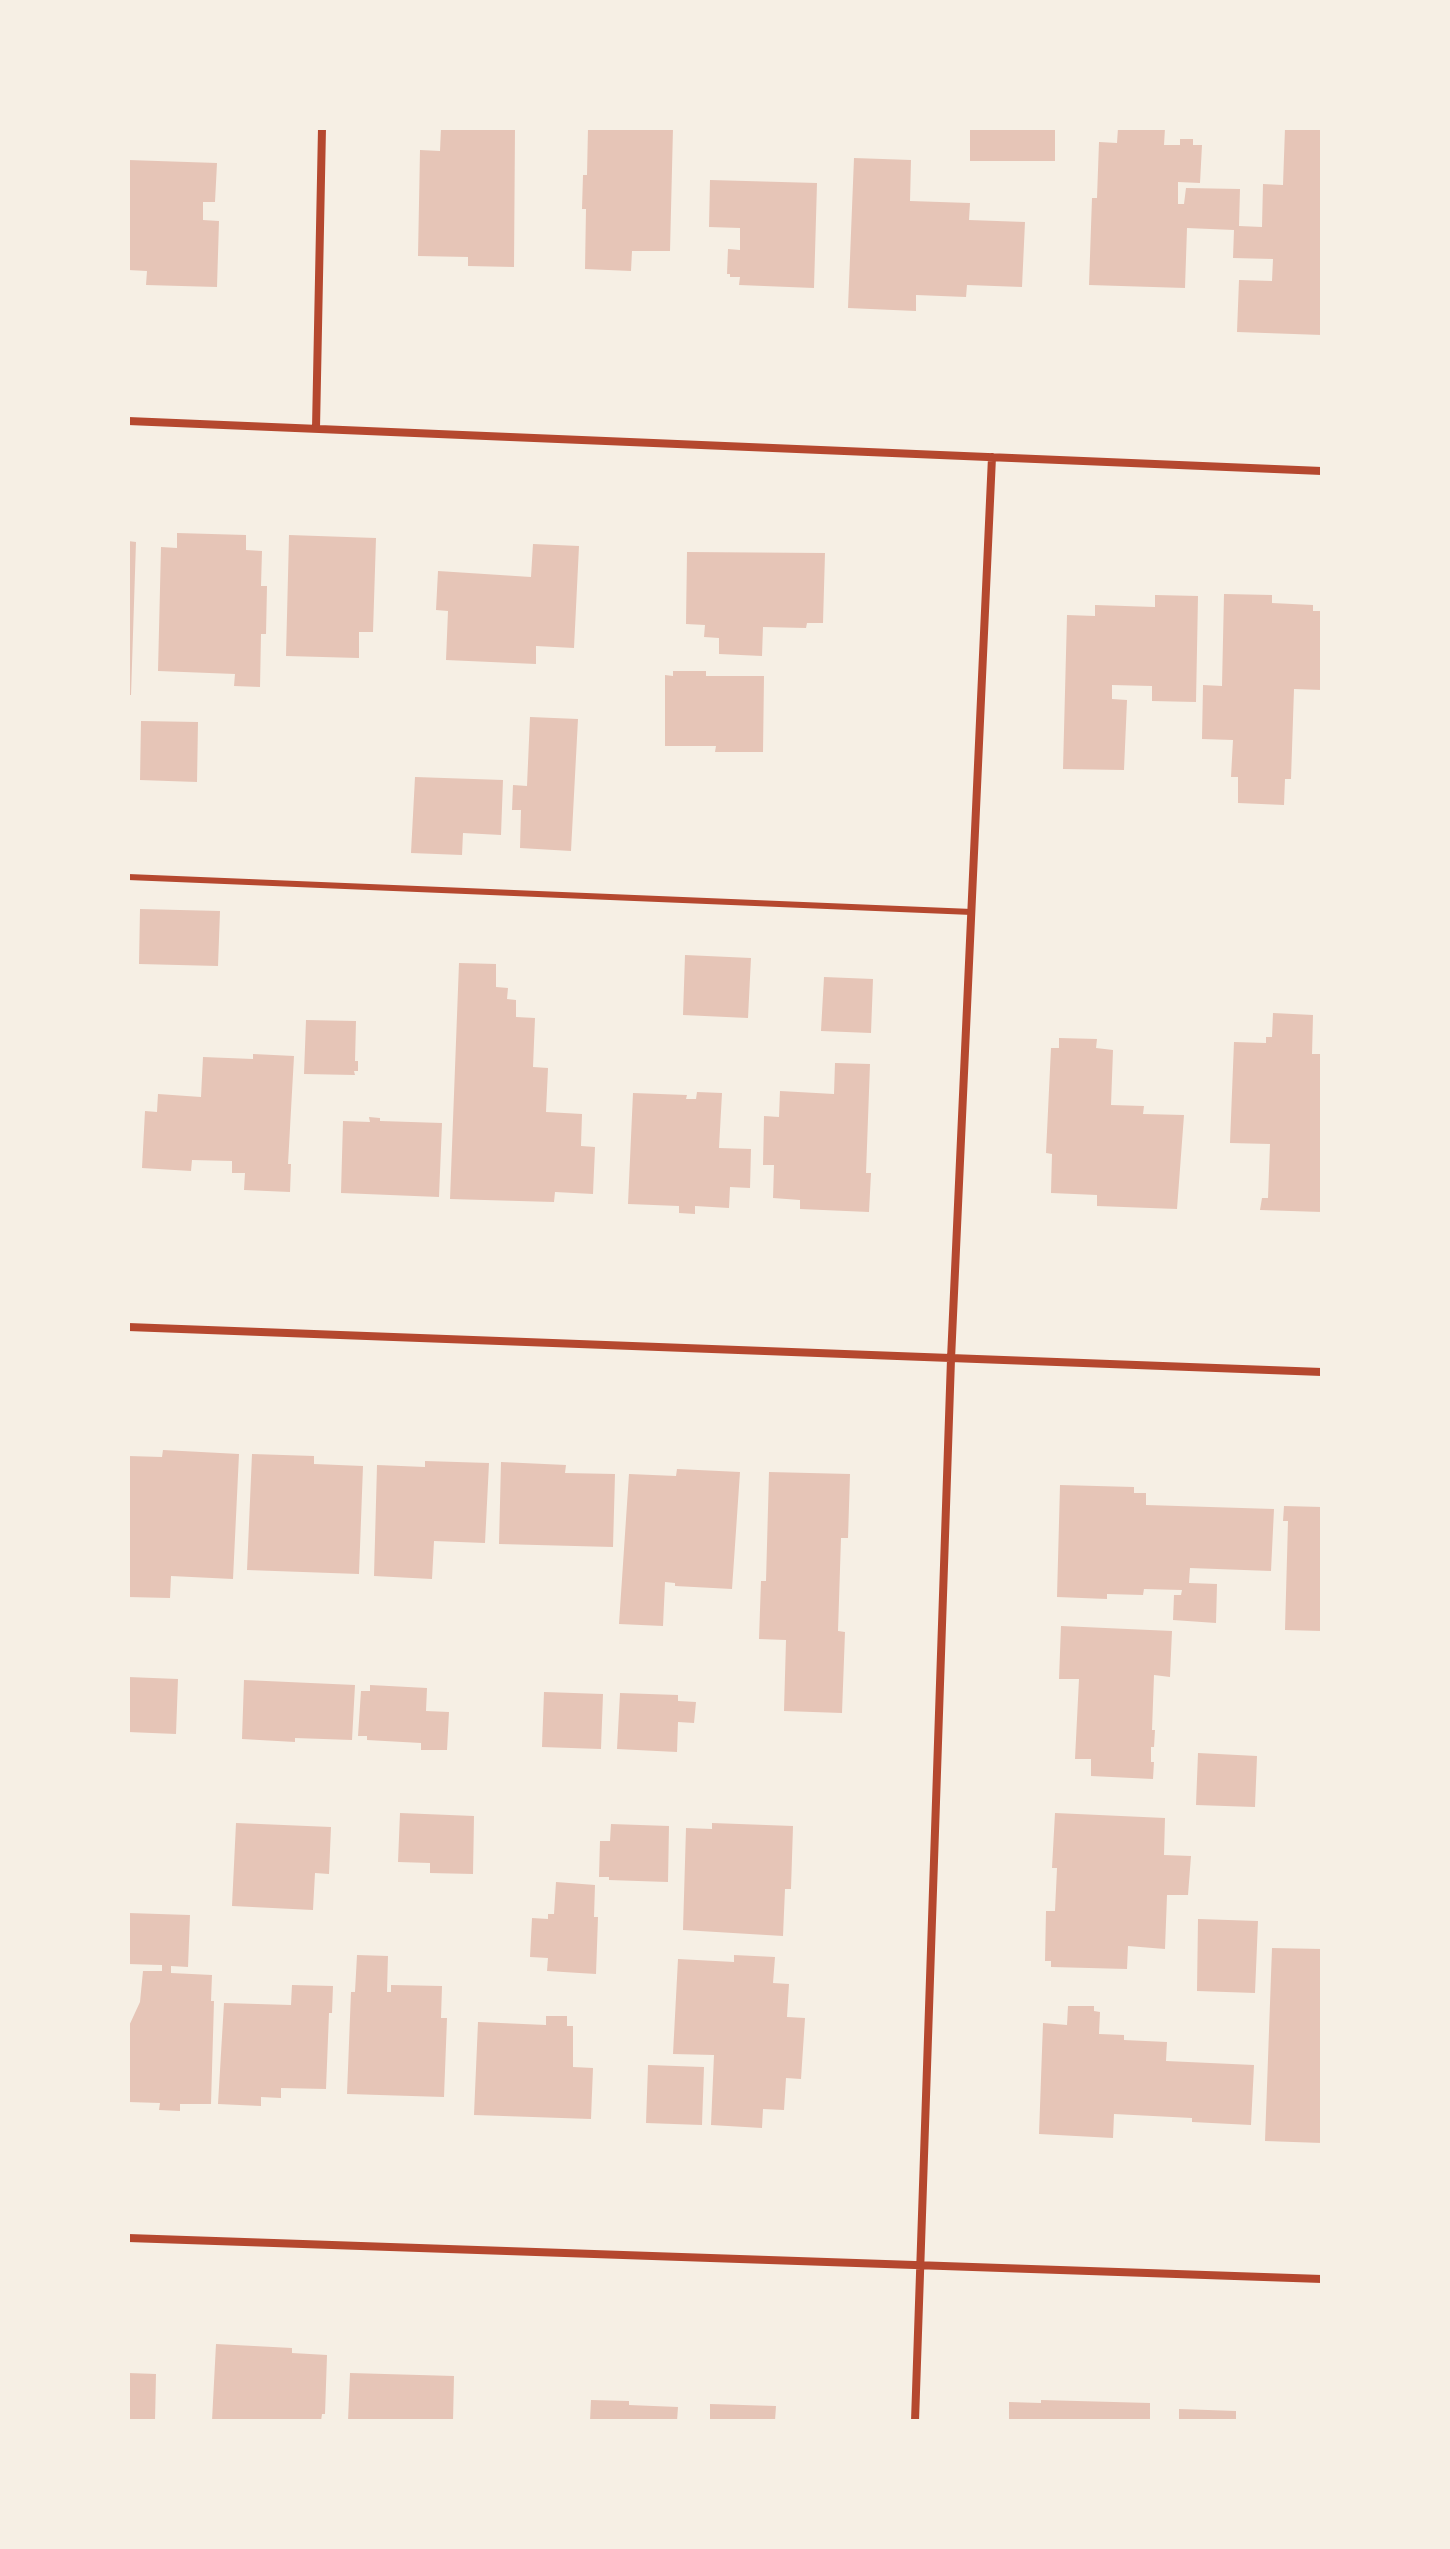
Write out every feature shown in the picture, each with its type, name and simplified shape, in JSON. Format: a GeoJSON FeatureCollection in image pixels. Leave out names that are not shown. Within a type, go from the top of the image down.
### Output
{"type":"FeatureCollection","features":[{"type":"Feature","properties":{"kind":"street"},"geometry":{"type":"LineString","coordinates":[[316,428],[322,128]]}},
{"type":"Feature","properties":{"kind":"street"},"geometry":{"type":"LineString","coordinates":[[128,421],[1322,471]]}},
{"type":"Feature","properties":{"kind":"street"},"geometry":{"type":"LineString","coordinates":[[915,2421],[951,1359],[992,457]]}},
{"type":"Feature","properties":{"kind":"street"},"geometry":{"type":"LineString","coordinates":[[128,1327],[1322,1372]]}},
{"type":"Feature","properties":{"kind":"street"},"geometry":{"type":"LineString","coordinates":[[128,2238],[1322,2279]]}},
{"type":"Feature","properties":{"kind":"lane"},"geometry":{"type":"LineString","coordinates":[[128,877],[972,912]]}},
{"type":"Feature","properties":{"kind":"building"},"geometry":{"type":"Polygon","coordinates":[[[441,128],[515,128],[514,267],[468,266],[468,257],[418,256],[420,150],[440,151],[441,128]]]}},
{"type":"Feature","properties":{"kind":"building"},"geometry":{"type":"Polygon","coordinates":[[[588,128],[673,128],[670,251],[632,251],[631,271],[585,269],[586,209],[582,209],[583,175],[587,175],[588,128]]]}},
{"type":"Feature","properties":{"kind":"building"},"geometry":{"type":"Polygon","coordinates":[[[970,128],[1055,128],[1055,161],[970,161],[970,128]]]}},
{"type":"Feature","properties":{"kind":"building"},"geometry":{"type":"Polygon","coordinates":[[[1118,128],[1165,128],[1164,145],[1180,145],[1180,139],[1193,139],[1193,145],[1202,145],[1200,183],[1178,182],[1178,204],[1184,204],[1186,188],[1240,189],[1239,226],[1262,227],[1263,184],[1283,185],[1285,128],[1322,128],[1322,335],[1237,332],[1239,280],[1272,281],[1273,259],[1233,258],[1234,230],[1187,228],[1185,288],[1089,285],[1092,198],[1097,198],[1099,142],[1117,143],[1118,128]]]}},
{"type":"Feature","properties":{"kind":"building"},"geometry":{"type":"Polygon","coordinates":[[[854,158],[911,160],[910,201],[970,203],[969,220],[1025,222],[1022,287],[967,285],[966,297],[916,295],[916,311],[848,308],[854,158]]]}},
{"type":"Feature","properties":{"kind":"building"},"geometry":{"type":"Polygon","coordinates":[[[128,160],[217,163],[215,202],[203,202],[203,220],[219,221],[217,287],[146,285],[147,271],[128,270],[128,160]]]}},
{"type":"Feature","properties":{"kind":"building"},"geometry":{"type":"Polygon","coordinates":[[[710,180],[817,183],[814,288],[739,285],[740,277],[727,274],[728,249],[740,250],[740,228],[709,227],[710,180]]]}},
{"type":"Feature","properties":{"kind":"building"},"geometry":{"type":"Polygon","coordinates":[[[177,533],[246,535],[246,550],[262,551],[261,586],[267,586],[266,634],[261,634],[260,687],[234,686],[235,674],[158,671],[161,547],[177,548],[177,533]]]}},
{"type":"Feature","properties":{"kind":"building"},"geometry":{"type":"Polygon","coordinates":[[[289,535],[376,538],[373,632],[359,632],[359,658],[286,656],[289,535]]]}},
{"type":"Feature","properties":{"kind":"building"},"geometry":{"type":"Polygon","coordinates":[[[128,541],[136,542],[131,695],[128,695],[128,541]]]}},
{"type":"Feature","properties":{"kind":"building"},"geometry":{"type":"Polygon","coordinates":[[[533,544],[579,546],[574,648],[536,646],[536,664],[446,660],[448,611],[436,610],[438,571],[531,577],[533,544]]]}},
{"type":"Feature","properties":{"kind":"building"},"geometry":{"type":"Polygon","coordinates":[[[687,552],[825,553],[823,623],[807,623],[806,628],[763,627],[762,656],[719,654],[719,638],[704,637],[705,625],[686,624],[687,552]]]}},
{"type":"Feature","properties":{"kind":"building"},"geometry":{"type":"Polygon","coordinates":[[[1224,594],[1272,595],[1272,603],[1313,605],[1313,611],[1322,611],[1322,690],[1294,689],[1291,779],[1285,779],[1284,805],[1238,803],[1238,777],[1231,777],[1233,740],[1202,739],[1203,685],[1222,686],[1224,594]]]}},
{"type":"Feature","properties":{"kind":"building"},"geometry":{"type":"Polygon","coordinates":[[[1155,595],[1198,596],[1196,702],[1152,701],[1152,686],[1112,685],[1112,699],[1127,700],[1124,770],[1063,769],[1067,615],[1095,616],[1095,605],[1155,607],[1155,595]]]}},
{"type":"Feature","properties":{"kind":"building"},"geometry":{"type":"Polygon","coordinates":[[[673,671],[706,671],[706,676],[764,676],[763,752],[715,752],[716,746],[665,746],[665,675],[673,676],[673,671]]]}},
{"type":"Feature","properties":{"kind":"building"},"geometry":{"type":"Polygon","coordinates":[[[530,717],[578,719],[571,851],[520,848],[521,810],[512,810],[513,785],[527,786],[530,717]]]}},
{"type":"Feature","properties":{"kind":"building"},"geometry":{"type":"Polygon","coordinates":[[[141,721],[198,722],[197,782],[140,780],[141,721]]]}},
{"type":"Feature","properties":{"kind":"building"},"geometry":{"type":"Polygon","coordinates":[[[415,777],[503,780],[501,835],[463,833],[462,855],[411,853],[415,777]]]}},
{"type":"Feature","properties":{"kind":"building"},"geometry":{"type":"Polygon","coordinates":[[[140,909],[220,911],[218,966],[139,964],[140,909]]]}},
{"type":"Feature","properties":{"kind":"building"},"geometry":{"type":"Polygon","coordinates":[[[685,955],[751,958],[748,1018],[683,1015],[685,955]]]}},
{"type":"Feature","properties":{"kind":"building"},"geometry":{"type":"Polygon","coordinates":[[[459,963],[496,964],[496,987],[508,988],[507,999],[516,1000],[516,1017],[535,1018],[533,1067],[548,1068],[546,1112],[582,1114],[581,1146],[595,1147],[593,1194],[555,1192],[554,1202],[450,1199],[459,963]]]}},
{"type":"Feature","properties":{"kind":"building"},"geometry":{"type":"Polygon","coordinates":[[[824,977],[873,979],[871,1033],[821,1031],[824,977]]]}},
{"type":"Feature","properties":{"kind":"building"},"geometry":{"type":"Polygon","coordinates":[[[1273,1013],[1313,1015],[1312,1054],[1322,1054],[1322,1212],[1260,1210],[1262,1198],[1268,1198],[1270,1144],[1230,1143],[1234,1042],[1266,1043],[1266,1037],[1272,1037],[1273,1013]]]}},
{"type":"Feature","properties":{"kind":"building"},"geometry":{"type":"Polygon","coordinates":[[[306,1020],[356,1021],[355,1061],[358,1061],[358,1071],[354,1071],[355,1075],[304,1074],[306,1020]]]}},
{"type":"Feature","properties":{"kind":"building"},"geometry":{"type":"Polygon","coordinates":[[[1059,1038],[1097,1039],[1096,1048],[1113,1050],[1111,1105],[1144,1106],[1143,1114],[1184,1115],[1177,1209],[1097,1206],[1097,1195],[1051,1193],[1052,1154],[1046,1153],[1051,1048],[1059,1048],[1059,1038]]]}},
{"type":"Feature","properties":{"kind":"building"},"geometry":{"type":"Polygon","coordinates":[[[253,1054],[294,1056],[288,1164],[291,1164],[290,1192],[244,1190],[245,1173],[232,1173],[232,1161],[192,1160],[191,1171],[142,1168],[145,1111],[157,1112],[158,1094],[201,1097],[203,1057],[253,1059],[253,1054]]]}},
{"type":"Feature","properties":{"kind":"building"},"geometry":{"type":"Polygon","coordinates":[[[835,1063],[870,1064],[866,1173],[871,1173],[869,1212],[800,1209],[800,1200],[773,1198],[774,1165],[763,1165],[764,1116],[779,1117],[780,1091],[834,1094],[835,1063]]]}},
{"type":"Feature","properties":{"kind":"building"},"geometry":{"type":"Polygon","coordinates":[[[697,1092],[722,1093],[719,1148],[751,1149],[750,1188],[730,1187],[729,1208],[695,1206],[695,1214],[679,1213],[679,1206],[628,1204],[633,1093],[687,1095],[686,1099],[696,1099],[697,1092]]]}},
{"type":"Feature","properties":{"kind":"building"},"geometry":{"type":"Polygon","coordinates":[[[369,1117],[380,1118],[380,1121],[442,1123],[439,1197],[341,1193],[343,1121],[370,1122],[369,1117]]]}},
{"type":"Feature","properties":{"kind":"building"},"geometry":{"type":"Polygon","coordinates":[[[163,1450],[239,1454],[233,1579],[171,1576],[170,1598],[128,1597],[128,1456],[162,1457],[163,1450]]]}},
{"type":"Feature","properties":{"kind":"building"},"geometry":{"type":"Polygon","coordinates":[[[252,1454],[314,1456],[314,1464],[363,1466],[359,1574],[247,1570],[252,1454]]]}},
{"type":"Feature","properties":{"kind":"building"},"geometry":{"type":"Polygon","coordinates":[[[425,1461],[489,1463],[485,1543],[434,1541],[432,1579],[374,1576],[377,1465],[425,1467],[425,1461]]]}},
{"type":"Feature","properties":{"kind":"building"},"geometry":{"type":"Polygon","coordinates":[[[501,1462],[566,1465],[565,1473],[615,1474],[613,1547],[499,1544],[501,1462]]]}},
{"type":"Feature","properties":{"kind":"building"},"geometry":{"type":"Polygon","coordinates":[[[677,1469],[740,1472],[732,1589],[675,1586],[675,1583],[665,1582],[663,1626],[619,1624],[629,1474],[676,1476],[677,1469]]]}},
{"type":"Feature","properties":{"kind":"building"},"geometry":{"type":"Polygon","coordinates":[[[769,1472],[850,1474],[848,1538],[841,1538],[838,1631],[845,1632],[842,1713],[784,1711],[786,1640],[759,1639],[761,1581],[766,1581],[769,1472]]]}},
{"type":"Feature","properties":{"kind":"building"},"geometry":{"type":"Polygon","coordinates":[[[1060,1485],[1134,1487],[1134,1493],[1146,1493],[1146,1505],[1274,1509],[1271,1571],[1190,1568],[1189,1583],[1217,1584],[1216,1623],[1173,1620],[1174,1595],[1181,1595],[1182,1590],[1144,1589],[1143,1595],[1107,1594],[1107,1599],[1057,1597],[1060,1485]]]}},
{"type":"Feature","properties":{"kind":"building"},"geometry":{"type":"Polygon","coordinates":[[[1284,1506],[1322,1507],[1322,1631],[1285,1630],[1288,1521],[1283,1521],[1284,1506]]]}},
{"type":"Feature","properties":{"kind":"building"},"geometry":{"type":"Polygon","coordinates":[[[1061,1626],[1172,1631],[1170,1677],[1154,1675],[1153,1779],[1091,1776],[1091,1759],[1075,1759],[1079,1679],[1059,1679],[1061,1626]]]}},
{"type":"Feature","properties":{"kind":"building"},"geometry":{"type":"Polygon","coordinates":[[[128,1677],[178,1679],[176,1734],[128,1732],[128,1677]]]}},
{"type":"Feature","properties":{"kind":"building"},"geometry":{"type":"Polygon","coordinates":[[[244,1680],[355,1685],[352,1740],[295,1738],[295,1742],[242,1739],[244,1680]]]}},
{"type":"Feature","properties":{"kind":"building"},"geometry":{"type":"Polygon","coordinates":[[[370,1685],[427,1688],[426,1711],[449,1712],[447,1750],[421,1750],[421,1743],[367,1740],[367,1736],[358,1736],[361,1691],[370,1691],[370,1685]]]}},
{"type":"Feature","properties":{"kind":"building"},"geometry":{"type":"Polygon","coordinates":[[[544,1692],[603,1694],[601,1749],[542,1747],[544,1692]]]}},
{"type":"Feature","properties":{"kind":"building"},"geometry":{"type":"Polygon","coordinates":[[[620,1693],[678,1695],[678,1701],[696,1702],[694,1723],[678,1722],[677,1752],[617,1749],[620,1693]]]}},
{"type":"Feature","properties":{"kind":"building"},"geometry":{"type":"Polygon","coordinates":[[[1198,1753],[1257,1756],[1255,1807],[1196,1805],[1198,1753]]]}},
{"type":"Feature","properties":{"kind":"building"},"geometry":{"type":"Polygon","coordinates":[[[400,1813],[474,1816],[473,1874],[430,1873],[430,1863],[398,1862],[400,1813]]]}},
{"type":"Feature","properties":{"kind":"building"},"geometry":{"type":"Polygon","coordinates":[[[1055,1813],[1165,1818],[1164,1855],[1191,1856],[1188,1895],[1167,1895],[1165,1949],[1128,1946],[1127,1969],[1051,1967],[1051,1961],[1045,1961],[1046,1911],[1055,1911],[1057,1868],[1052,1868],[1055,1813]]]}},
{"type":"Feature","properties":{"kind":"building"},"geometry":{"type":"Polygon","coordinates":[[[236,1823],[331,1827],[329,1874],[315,1873],[313,1910],[232,1906],[236,1823]]]}},
{"type":"Feature","properties":{"kind":"building"},"geometry":{"type":"Polygon","coordinates":[[[712,1823],[793,1826],[791,1889],[785,1889],[783,1936],[683,1930],[686,1828],[712,1829],[712,1823]]]}},
{"type":"Feature","properties":{"kind":"building"},"geometry":{"type":"Polygon","coordinates":[[[611,1824],[669,1826],[668,1882],[599,1877],[600,1841],[610,1841],[611,1824]]]}},
{"type":"Feature","properties":{"kind":"building"},"geometry":{"type":"Polygon","coordinates":[[[556,1882],[595,1885],[594,1917],[598,1917],[596,1974],[547,1971],[548,1958],[530,1957],[532,1918],[548,1919],[548,1914],[554,1914],[556,1882]]]}},
{"type":"Feature","properties":{"kind":"building"},"geometry":{"type":"Polygon","coordinates":[[[128,1913],[190,1915],[188,1967],[171,1966],[171,1973],[212,1975],[211,2104],[180,2104],[180,2111],[159,2110],[160,2103],[128,2102],[128,2028],[140,2002],[143,1971],[162,1971],[162,1965],[128,1964],[128,1913]]]}},
{"type":"Feature","properties":{"kind":"building"},"geometry":{"type":"Polygon","coordinates":[[[1198,1919],[1258,1921],[1255,1993],[1197,1991],[1198,1919]]]}},
{"type":"Feature","properties":{"kind":"building"},"geometry":{"type":"Polygon","coordinates":[[[1272,1948],[1322,1949],[1322,2143],[1265,2141],[1272,1948]]]}},
{"type":"Feature","properties":{"kind":"building"},"geometry":{"type":"Polygon","coordinates":[[[357,1955],[388,1956],[387,1992],[391,1992],[391,1985],[442,1986],[441,2018],[447,2018],[444,2097],[347,2094],[351,1992],[355,1992],[357,1955]]]}},
{"type":"Feature","properties":{"kind":"building"},"geometry":{"type":"Polygon","coordinates":[[[734,1955],[775,1957],[773,1983],[789,1984],[787,2017],[805,2018],[801,2079],[786,2078],[784,2110],[763,2109],[762,2128],[711,2125],[714,2055],[673,2054],[678,1959],[734,1962],[734,1955]]]}},
{"type":"Feature","properties":{"kind":"building"},"geometry":{"type":"Polygon","coordinates":[[[292,1985],[333,1986],[326,2089],[281,2088],[281,2098],[261,2097],[261,2106],[218,2104],[224,2003],[291,2005],[292,1985]]]}},
{"type":"Feature","properties":{"kind":"building"},"geometry":{"type":"Polygon","coordinates":[[[1068,2006],[1094,2006],[1094,2011],[1100,2012],[1099,2034],[1124,2035],[1124,2040],[1167,2042],[1166,2061],[1254,2065],[1251,2125],[1114,2114],[1113,2138],[1039,2134],[1043,2023],[1067,2025],[1068,2006]]]}},
{"type":"Feature","properties":{"kind":"building"},"geometry":{"type":"Polygon","coordinates":[[[546,2016],[567,2016],[567,2026],[573,2026],[573,2067],[593,2068],[591,2119],[474,2115],[478,2022],[546,2025],[546,2016]]]}},
{"type":"Feature","properties":{"kind":"building"},"geometry":{"type":"Polygon","coordinates":[[[648,2065],[704,2067],[702,2125],[646,2123],[648,2065]]]}},
{"type":"Feature","properties":{"kind":"building"},"geometry":{"type":"Polygon","coordinates":[[[216,2344],[292,2348],[292,2353],[327,2355],[325,2414],[322,2414],[321,2421],[212,2421],[216,2344]]]}},
{"type":"Feature","properties":{"kind":"building"},"geometry":{"type":"Polygon","coordinates":[[[128,2373],[156,2374],[155,2421],[128,2421],[128,2373]]]}},
{"type":"Feature","properties":{"kind":"building"},"geometry":{"type":"Polygon","coordinates":[[[350,2373],[454,2376],[453,2421],[348,2421],[350,2373]]]}},
{"type":"Feature","properties":{"kind":"building"},"geometry":{"type":"Polygon","coordinates":[[[591,2400],[678,2407],[677,2421],[590,2421],[591,2400]]]}},
{"type":"Feature","properties":{"kind":"building"},"geometry":{"type":"Polygon","coordinates":[[[1041,2400],[1150,2403],[1150,2421],[1009,2421],[1009,2402],[1041,2403],[1041,2400]]]}},
{"type":"Feature","properties":{"kind":"building"},"geometry":{"type":"Polygon","coordinates":[[[710,2404],[776,2406],[775,2421],[710,2421],[710,2404]]]}},
{"type":"Feature","properties":{"kind":"building"},"geometry":{"type":"Polygon","coordinates":[[[1179,2409],[1236,2411],[1236,2421],[1179,2421],[1179,2409]]]}}]}
